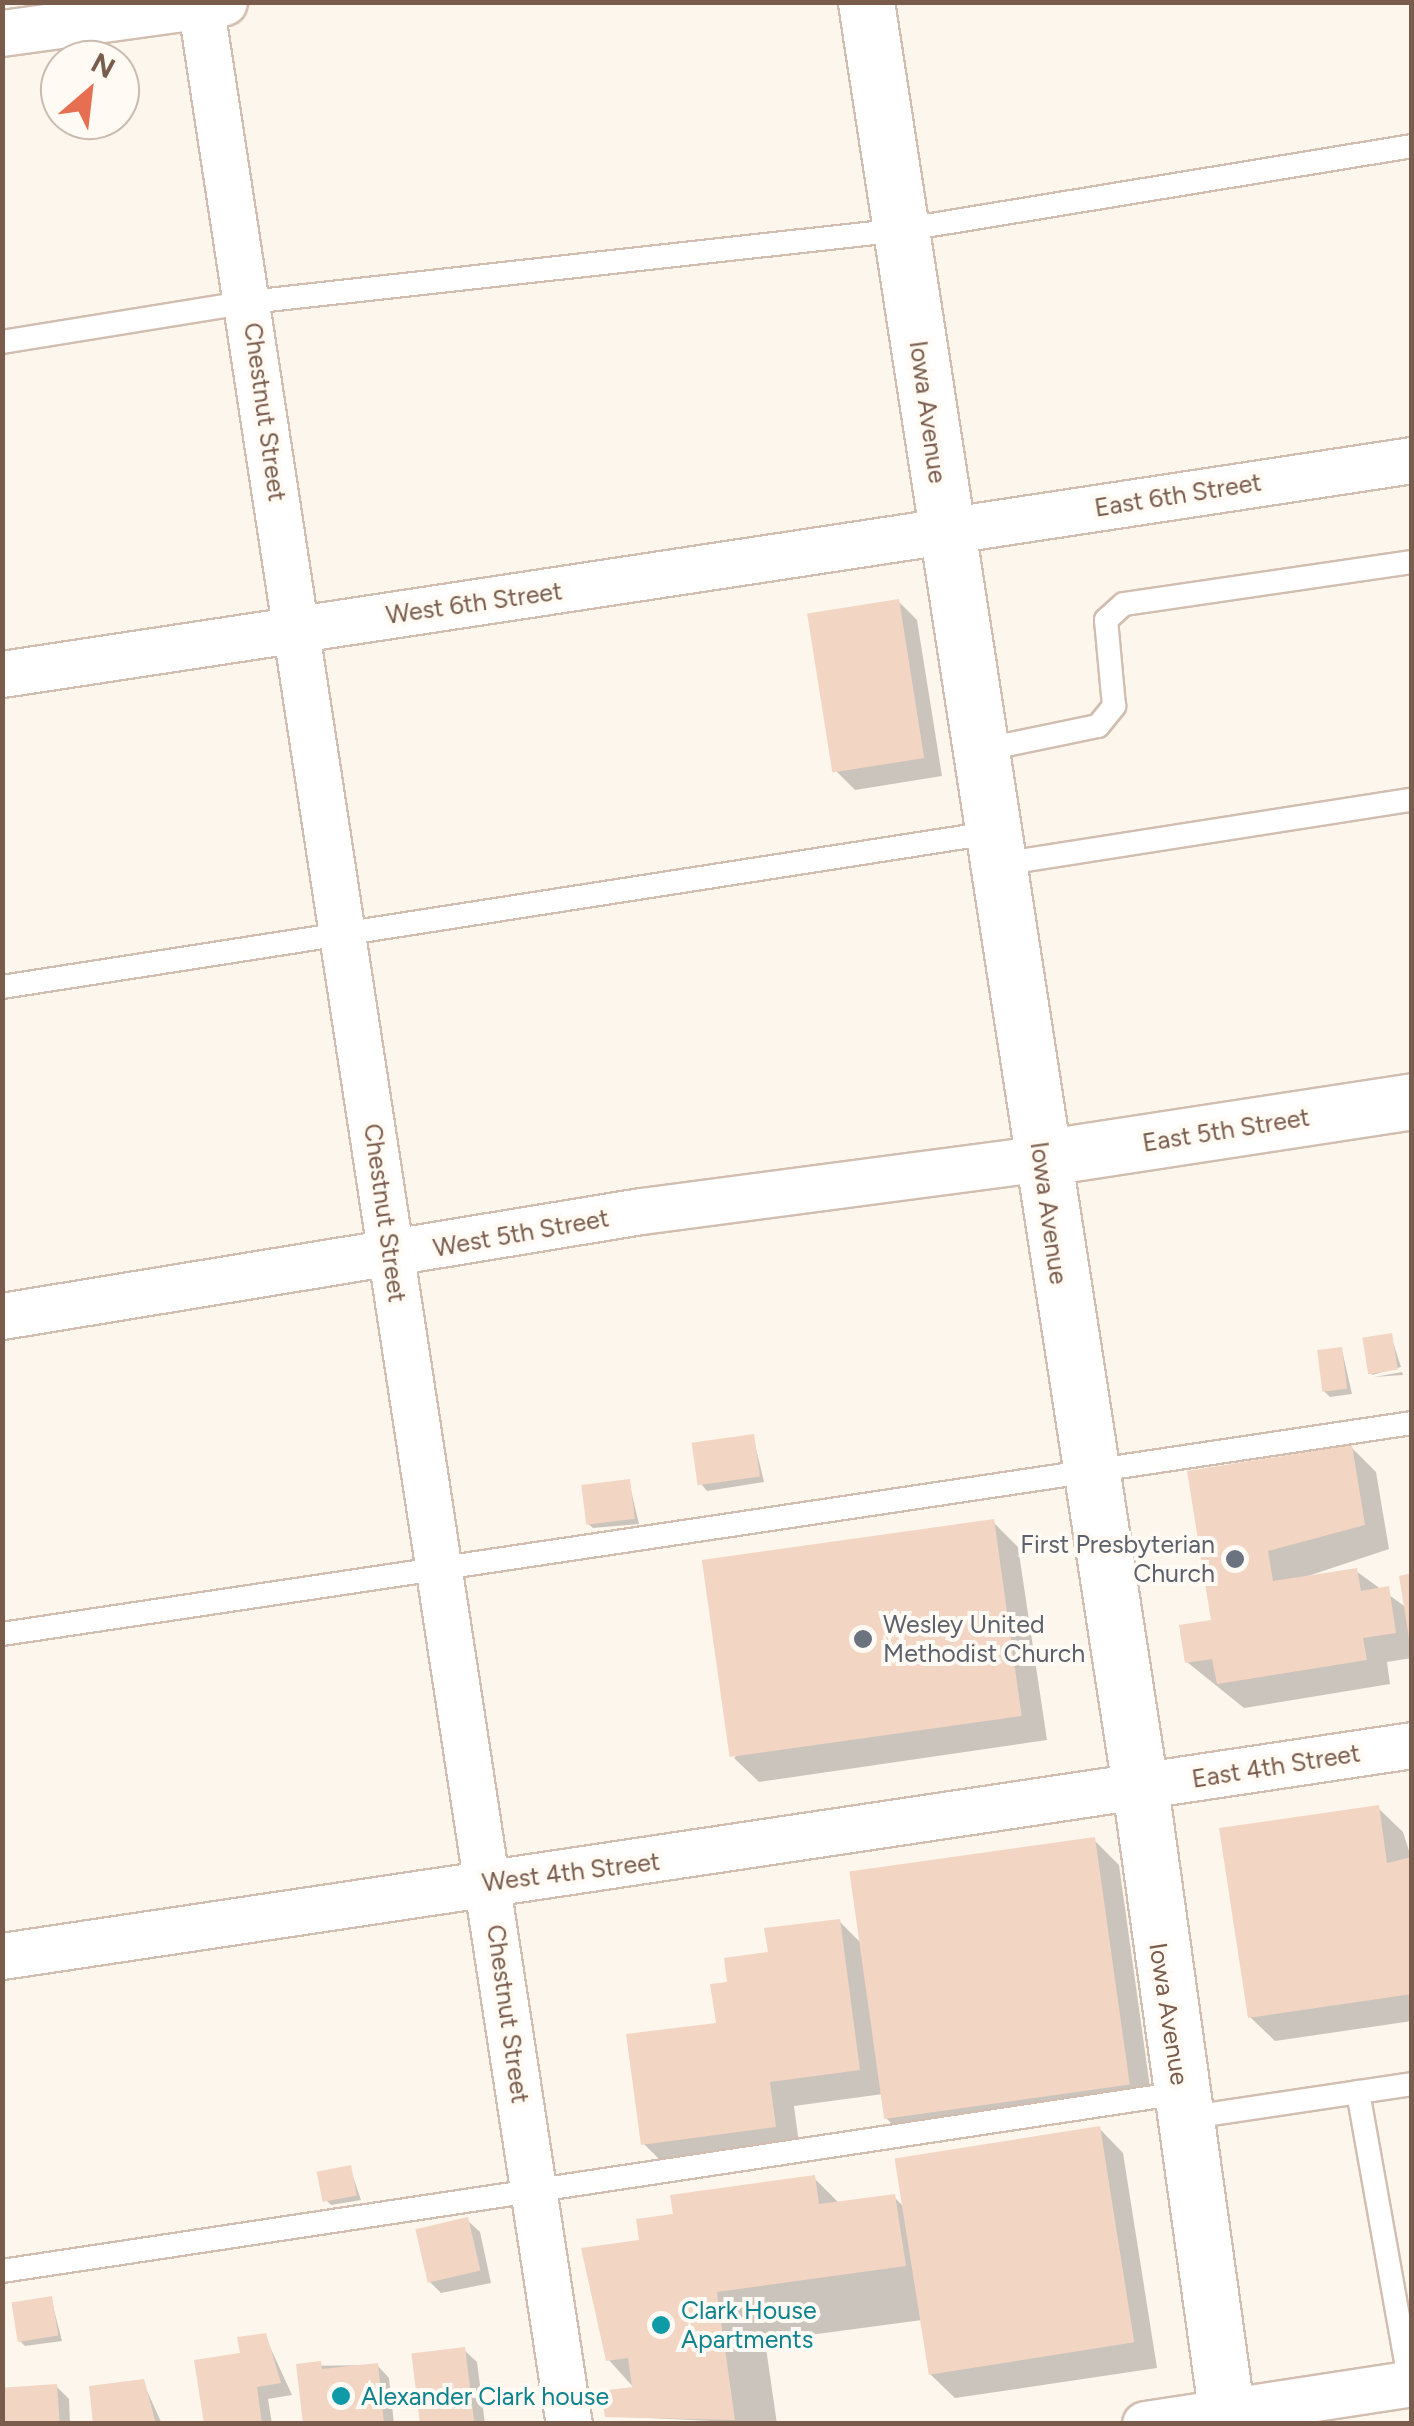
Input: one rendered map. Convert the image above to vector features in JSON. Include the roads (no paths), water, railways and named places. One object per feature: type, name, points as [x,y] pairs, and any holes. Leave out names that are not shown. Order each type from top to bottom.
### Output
[{"type":"street","name":"Iowa Avenue","points":[[866,2],[945,532],[998,848],[1086,1467],[1140,1787],[1227,2417]]},
{"type":"street","points":[[2,33],[208,4]]},
{"type":"street","name":"Chestnut Street","points":[[208,4],[295,628],[570,2424]]},
{"type":"street","name":"East 6th Street","points":[[945,532],[1412,460]]},
{"type":"street","name":"West 6th Street","points":[[2,674],[945,532]]},
{"type":"street","name":"East 5th Street","points":[[1040,1158],[1412,1100]]},
{"type":"street","name":"West 5th Street","points":[[2,1316],[1040,1158]]},
{"type":"street","name":"East 4th Street","points":[[1140,1787],[1412,1745]]},
{"type":"street","name":"West 4th Street","points":[[2,1956],[1140,1787]]},
{"type":"street","points":[[1146,2424],[1227,2417],[1410,2383]]},
{"type":"lane","points":[[2,342],[250,302],[902,230],[1412,146]]},
{"type":"lane","points":[[982,750],[1098,726],[1114,706],[1106,620],[1124,604],[1412,562]]},
{"type":"lane","points":[[2,987],[344,933],[998,848],[1412,800]]},
{"type":"lane","points":[[2,1634],[1086,1467],[1412,1423]]},
{"type":"lane","points":[[2,2272],[1184,2106],[1412,2084]]},
{"type":"lane","points":[[1358,2092],[1410,2383]]},
{"type":"place","name":"First Presbyterian Church","points":[[1235,1559]]},
{"type":"place","name":"Wesley United Methodist Church","points":[[863,1639]]},
{"type":"place","name":"Clark House Apartments","points":[[661,2325]]},
{"type":"place","name":"Alexander Clark house","points":[[341,2396]]}]
